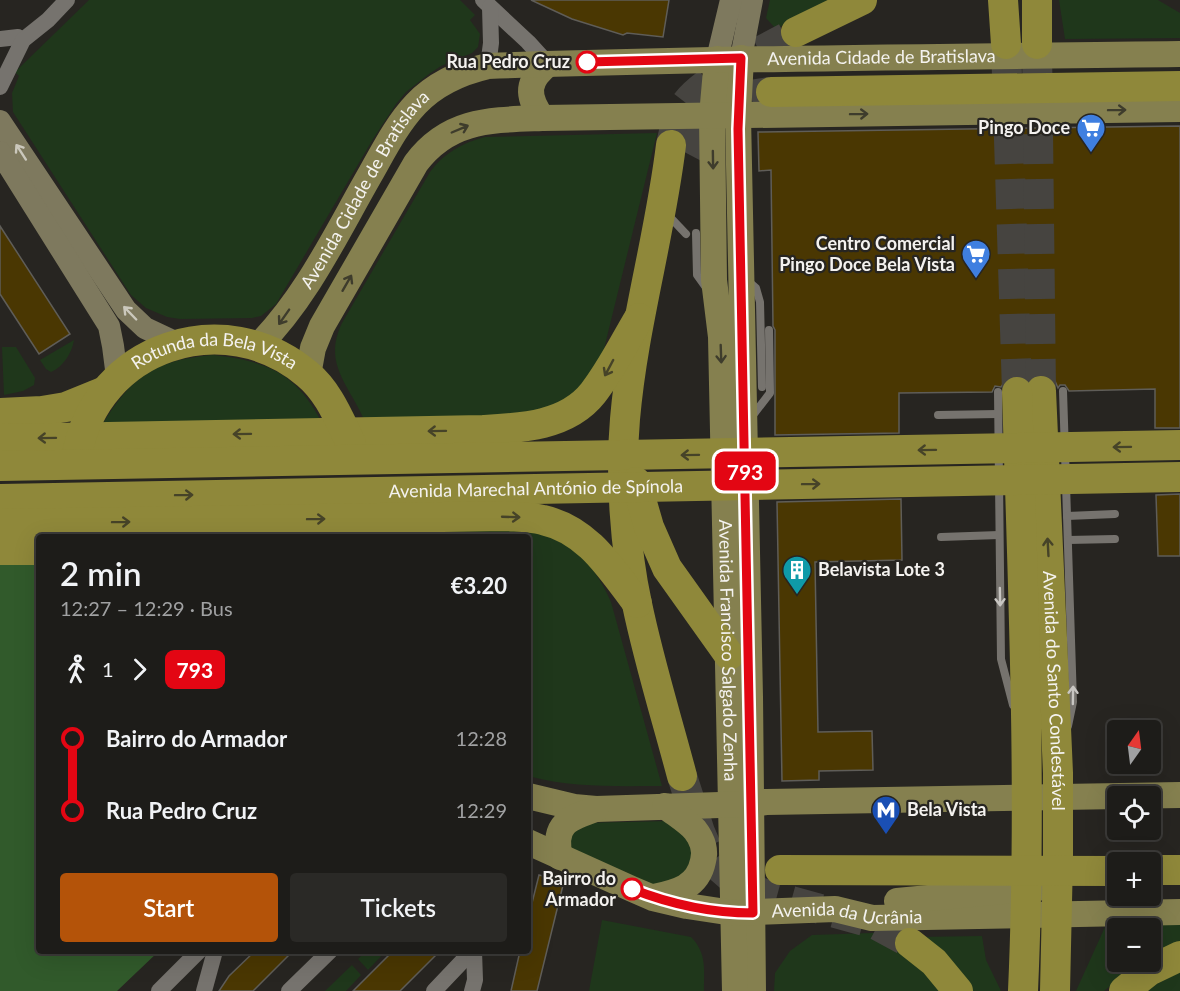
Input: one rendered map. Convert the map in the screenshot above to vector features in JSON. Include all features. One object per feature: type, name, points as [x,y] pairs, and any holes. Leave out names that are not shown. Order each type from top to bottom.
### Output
[{"type":"highway","points":[[796,32],[862,0]]},
{"type":"highway","points":[[1003,0],[1006,44]]},
{"type":"highway","points":[[1037,0],[1037,44]]},
{"type":"highway","points":[[790,100],[891,75],[1180,69]]},
{"type":"highway","points":[[790,100],[1180,86]]},
{"type":"highway","points":[[681,150],[663,199],[639,318],[625,420],[624,503],[636,603],[682,776]]},
{"type":"highway","points":[[0,439],[483,430],[534,426],[575,409],[591,395],[639,318]]},
{"type":"highway","name":"Rotunda da Bela Vista","points":[[87,534],[76,491],[75,464],[85,427],[110,384],[143,358],[179,344],[194,340],[226,339],[258,346],[285,357],[317,384],[351,443],[355,498],[344,534]]},
{"type":"highway","points":[[0,413],[42,411],[66,407],[110,384]]},
{"type":"highway","name":"Avenida do Santo Condestável","points":[[1023,396],[1027,759],[1026,936],[1023,991]]},
{"type":"highway","name":"Avenida do Santo Condestável","points":[[1023,396],[1058,773],[1055,991]]},
{"type":"highway","points":[[625,420],[636,482],[656,546],[678,585],[729,655]]},
{"type":"highway","name":"Avenida Marechal António de Spínola","points":[[0,466],[1180,446]]},
{"type":"highway","name":"Avenida Marechal António de Spínola","points":[[0,499],[1180,477]]},
{"type":"highway","points":[[0,524],[506,516],[542,519],[560,525],[588,543],[600,554],[636,603]]},
{"type":"highway","points":[[0,550],[36,550]]},
{"type":"highway","points":[[780,870],[1107,871]]},
{"type":"highway","points":[[914,920],[934,962],[958,991]]},
{"type":"highway","points":[[1124,991],[1149,971],[1180,956]]},
{"type":"main road","name":"Avenida Cidade de Bratislava","points":[[258,346],[277,326],[307,285],[408,113],[427,94],[473,69],[488,66],[729,59],[1180,54]]},
{"type":"main road","name":"Avenida Francisco Salgado Zenha","points":[[729,59],[738,116],[744,426],[741,805],[743,913],[753,991]]},
{"type":"main road","name":"Avenida Francisco Salgado Zenha","points":[[729,59],[712,116],[714,280],[721,337],[729,655],[741,805]]},
{"type":"main road","points":[[542,118],[532,105],[530,89],[536,74],[548,64]]},
{"type":"main road","name":"Avenida Cidade de Bratislava","points":[[317,384],[313,348],[322,326],[423,154],[441,137],[467,125],[482,121],[542,118],[738,116],[790,100],[1180,109]]},
{"type":"main road","points":[[531,797],[574,807],[596,809],[741,805],[766,802],[1178,795]]},
{"type":"main road","points":[[653,898],[691,885],[700,872],[704,857],[703,843],[696,832],[665,806]]},
{"type":"main road","points":[[560,857],[557,842],[563,824],[575,816],[596,809]]},
{"type":"main road","name":"Avenida da Ucrânia","points":[[531,843],[653,898],[743,913],[835,909],[870,902],[914,920],[1180,912]]},
{"type":"main road","points":[[914,920],[1082,883],[1107,875]]},
{"type":"main road","name":"Avenida Francisco Salgado Zenha","points":[[735,991],[743,913]]},
{"type":"street","points":[[0,87],[23,40],[48,20],[67,0]]},
{"type":"street","points":[[729,59],[731,0]]},
{"type":"street","points":[[729,59],[752,0]]},
{"type":"street","points":[[486,4],[528,42],[548,64]]},
{"type":"street","points":[[486,4],[491,43],[488,66]]},
{"type":"street","points":[[0,39],[18,37],[23,40]]},
{"type":"street","points":[[0,121],[126,310],[145,328],[179,344]]},
{"type":"street","points":[[0,152],[109,326],[114,346],[110,384]]},
{"type":"street","points":[[163,990],[197,954]]},
{"type":"street","points":[[204,991],[214,954]]},
{"type":"street","points":[[289,991],[327,954]]},
{"type":"street","points":[[434,991],[470,954]]},
{"type":"street","points":[[472,991],[475,980],[473,954]]},
{"type":"lane","points":[[663,199],[686,234]]},
{"type":"lane","points":[[696,233],[697,275],[716,295]]},
{"type":"lane","points":[[741,274],[756,288],[760,302],[762,387]]},
{"type":"lane","points":[[744,426],[770,393],[769,330]]},
{"type":"lane","points":[[938,415],[1023,396]]},
{"type":"lane","points":[[1023,396],[1067,516],[1073,702],[1058,773]]},
{"type":"lane","points":[[1023,396],[999,536],[1001,659],[1027,759]]},
{"type":"lane","points":[[1067,516],[1115,514]]},
{"type":"lane","points":[[941,537],[999,536]]},
{"type":"lane","points":[[1068,540],[1114,539]]},
{"type":"green space","points":[[89,0],[460,0],[475,15],[470,20],[480,34],[478,47],[472,53],[441,66],[429,74],[406,92],[396,104],[276,304],[261,316],[252,318],[180,319],[167,317],[146,308],[131,295],[13,112],[12,93],[19,76],[15,72]]},
{"type":"green space","points":[[770,0],[829,0],[776,29],[766,18]]},
{"type":"green space","points":[[1059,0],[1158,0],[1180,13],[1180,38],[1065,39]]},
{"type":"green space","points":[[657,133],[603,353],[589,378],[568,399],[536,414],[365,422],[340,374],[335,351],[337,338],[342,323],[430,172],[441,159],[469,142],[485,137]]},
{"type":"green space","points":[[74,340],[69,355],[63,363],[51,372],[46,369],[40,360]]},
{"type":"green space","points":[[2,347],[16,347],[35,378],[34,385],[23,391],[4,395]]},
{"type":"green space","points":[[213,355],[249,361],[277,372],[301,391],[321,421],[102,425],[124,394],[147,373],[176,361]]},
{"type":"green space","points":[[498,529],[545,535],[567,544],[577,552],[593,570],[611,602],[662,786],[561,783],[531,777],[531,534],[365,534],[366,531]]},
{"type":"green space","points":[[0,564],[36,564],[36,954],[156,954],[117,991],[0,991]]},
{"type":"green space","points":[[670,821],[693,835],[693,871],[659,888],[569,848],[567,830],[580,823]]},
{"type":"green space","points":[[602,920],[691,937],[702,956],[704,991],[589,991]]},
{"type":"green space","points":[[1180,924],[1180,943],[1161,952],[1161,925]]},
{"type":"green space","points":[[1107,927],[1107,972],[1127,972],[1104,991],[1076,991]]},
{"type":"green space","points":[[902,932],[945,991],[774,991],[775,973],[790,951],[812,935]]},
{"type":"green space","points":[[982,936],[986,960],[1001,991],[972,991],[917,937]]},
{"type":"green space","points":[[363,954],[383,954],[368,970],[358,959]]},
{"type":"green space","points":[[352,965],[361,975],[346,991],[325,991]]},
{"type":"green space","points":[[1180,972],[1180,991],[1145,991],[1158,981]]},
{"type":"building","points":[[531,0],[669,0],[663,37],[627,33],[623,35],[572,19]]},
{"type":"building","name":"Centro Comercial Pingo Doce Bela Vista","points":[[1180,126],[1180,428],[1155,428],[1155,389],[1069,391],[1065,385],[1060,385],[1058,388],[1049,376],[1041,374],[1032,376],[1029,380],[1017,375],[1008,377],[1001,387],[995,386],[992,392],[899,393],[899,433],[775,435],[771,170],[759,171],[758,132]]},
{"type":"building","points":[[0,226],[70,334],[39,354],[0,294]]},
{"type":"building","points":[[1180,494],[1180,556],[1158,556],[1156,495]]},
{"type":"building","points":[[901,499],[902,560],[815,562],[818,732],[872,731],[873,770],[819,771],[819,780],[782,781],[777,502]]},
{"type":"building","points":[[539,875],[564,881],[537,991],[511,991],[519,954],[531,954],[531,907]]},
{"type":"building","points":[[252,954],[290,954],[253,991],[219,991],[229,976]]},
{"type":"building","points":[[390,954],[437,954],[400,991],[353,991]]},
{"type":"tunnel","points":[[671,145],[679,115],[693,95],[736,65],[796,32]]},
{"type":"tunnel","points":[[1006,44],[1017,392]]},
{"type":"tunnel","points":[[1037,44],[1041,391]]},
{"type":"tunnel","points":[[690,155],[712,116],[720,108],[739,98],[771,92]]},
{"type":"tunnel","points":[[682,776],[709,853],[721,869],[736,882],[762,893],[875,924],[910,943]]},
{"type":"bus line","name":"793","points":[[587,62],[741,58],[738,129],[753,913],[733,913],[687,906],[653,898],[632,889]]},
{"type":"place","name":"Rua Pedro Cruz","points":[[587,62]]},
{"type":"place","name":"Pingo Doce","points":[[1091,154]]},
{"type":"place","name":"Centro Comercial Pingo Doce Bela Vista","points":[[976,280]]},
{"type":"place","name":"Belavista Lote 3","points":[[797,596]]},
{"type":"place","name":"Bela Vista","points":[[886,836]]},
{"type":"place","name":"Bairro do Armador","points":[[632,889]]}]
